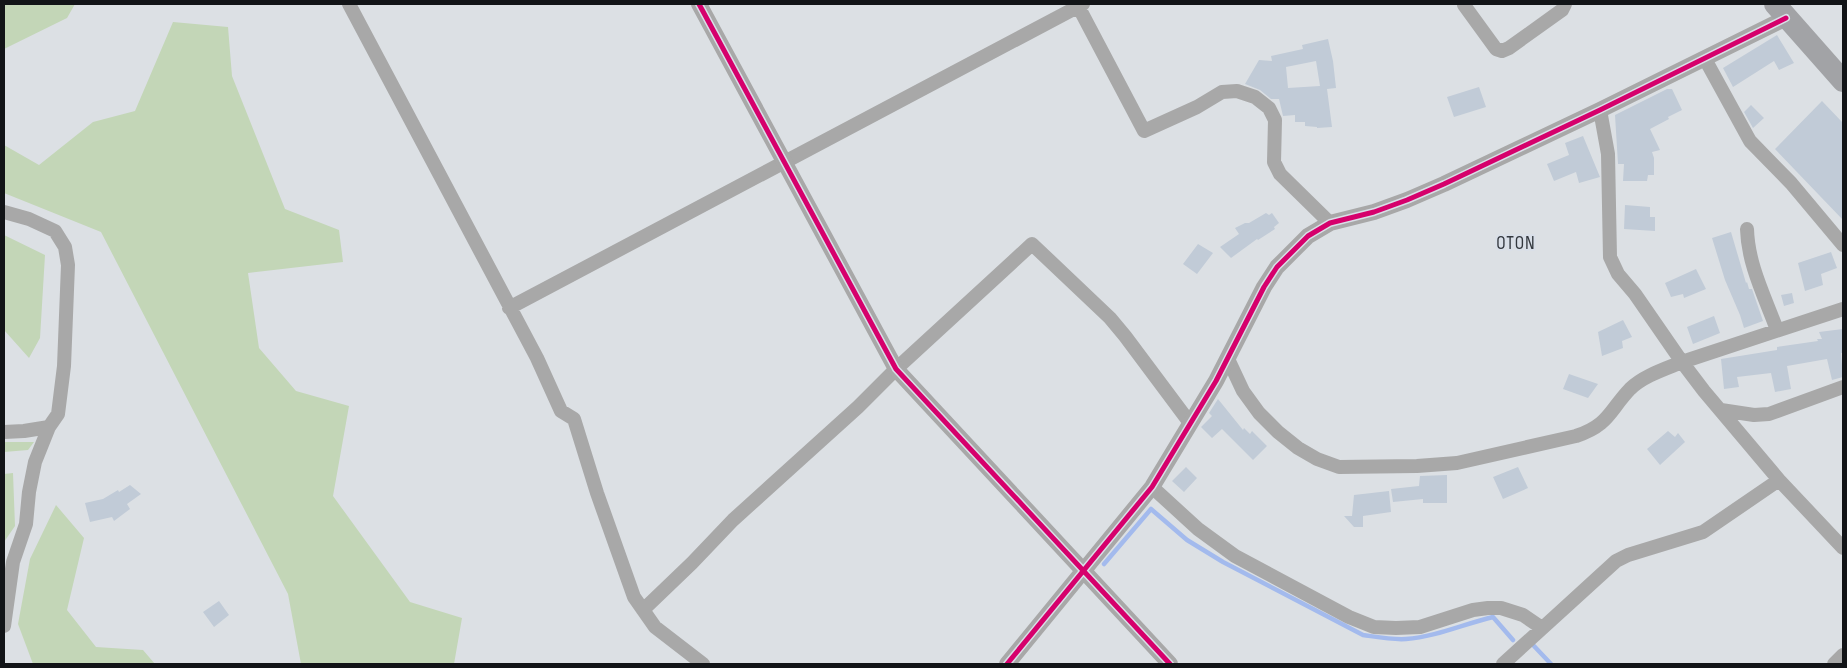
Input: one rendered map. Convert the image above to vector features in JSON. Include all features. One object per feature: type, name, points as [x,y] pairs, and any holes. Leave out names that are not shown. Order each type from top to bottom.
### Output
[{"type":"highway","points":[[1781,11],[1843,81]]},
{"type":"street","points":[[349,4],[537,358],[561,410],[574,419],[597,493],[634,597],[655,627],[703,664]]},
{"type":"street","points":[[699,4],[896,369],[1170,664]]},
{"type":"street","points":[[1464,5],[1496,49],[1502,51],[1562,10],[1565,4]]},
{"type":"street","points":[[509,308],[1079,5],[1144,131],[1197,107],[1222,92],[1238,91],[1254,97],[1269,108],[1275,120],[1274,162],[1280,174],[1330,223]]},
{"type":"street","points":[[1007,664],[1152,487],[1228,359],[1252,310],[1277,267],[1308,236],[1330,223],[1374,212],[1407,200],[1600,110],[1705,59],[1781,11]]},
{"type":"street","points":[[1705,59],[1750,141],[1791,183],[1843,245]]},
{"type":"street","points":[[1600,110],[1608,154],[1610,257],[1618,274],[1635,294],[1704,391],[1779,480],[1843,548]]},
{"type":"street","points":[[4,212],[29,219],[55,231],[65,246],[68,265],[64,366],[58,414],[49,427],[35,462],[28,492],[26,524],[13,562],[4,626]]},
{"type":"street","points":[[1747,230],[1748,248],[1752,263],[1777,330]]},
{"type":"street","points":[[643,610],[692,563],[732,520],[858,407],[896,369],[1032,244],[1110,318],[1190,423]]},
{"type":"street","points":[[1228,359],[1243,391],[1259,413],[1284,438],[1317,460],[1339,467],[1367,468],[1457,463],[1576,436],[1599,426],[1631,388],[1656,374],[1682,362],[1843,309]]},
{"type":"street","points":[[1721,410],[1754,415],[1769,414],[1843,387]]},
{"type":"street","points":[[4,432],[49,427]]},
{"type":"street","points":[[1503,664],[1616,561],[1628,555],[1703,532],[1779,480]]},
{"type":"street","points":[[1152,487],[1198,529],[1235,556],[1349,617],[1374,627],[1420,627],[1474,610],[1501,608],[1523,615],[1542,628]]},
{"type":"street","points":[[1834,664],[1843,655]]},
{"type":"green space","points":[[4,4],[75,4],[67,18],[4,49]]},
{"type":"green space","points":[[173,22],[228,27],[232,76],[285,209],[339,230],[343,262],[248,273],[259,348],[296,391],[349,406],[333,496],[410,602],[462,618],[454,664],[301,664],[288,594],[101,232],[4,193],[4,145],[39,165],[93,122],[135,111]]},
{"type":"green space","points":[[4,235],[45,255],[40,338],[29,358],[4,330]]},
{"type":"green space","points":[[4,442],[34,442],[28,450],[4,452]]},
{"type":"green space","points":[[13,473],[15,526],[4,542],[4,474]]},
{"type":"green space","points":[[56,505],[84,538],[67,610],[96,647],[143,650],[155,664],[33,664],[18,624],[30,559]]},
{"type":"building","points":[[1777,35],[1794,63],[1779,70],[1774,61],[1733,87],[1723,68]]},
{"type":"building","points":[[1328,39],[1336,88],[1327,89],[1332,127],[1317,128],[1305,126],[1305,122],[1295,122],[1295,115],[1283,116],[1279,99],[1271,99],[1260,90],[1245,84],[1259,60],[1272,61],[1271,56],[1303,49],[1302,45]],"holes":[[[1316,61],[1320,86],[1288,88],[1286,67]]]},
{"type":"building","points":[[1479,87],[1486,107],[1454,117],[1447,97]]},
{"type":"building","points":[[1667,89],[1672,89],[1682,110],[1650,129],[1660,150],[1652,152],[1654,175],[1648,175],[1647,181],[1623,181],[1624,164],[1618,164],[1615,115]]},
{"type":"building","points":[[1822,101],[1843,123],[1843,220],[1775,149]]},
{"type":"building","points":[[1751,105],[1764,118],[1753,128],[1744,112]]},
{"type":"building","points":[[1583,136],[1600,177],[1579,183],[1576,172],[1554,181],[1547,164],[1569,155],[1565,143]]},
{"type":"building","points":[[1625,205],[1650,207],[1650,217],[1655,217],[1655,231],[1624,229]]},
{"type":"building","points":[[1266,213],[1269,215],[1272,213],[1279,223],[1274,227],[1275,229],[1257,239],[1231,258],[1220,247],[1239,234],[1235,228],[1249,223]]},
{"type":"building","points":[[1731,232],[1746,283],[1749,289],[1752,289],[1763,321],[1744,328],[1725,280],[1712,238]]},
{"type":"building","points":[[1198,244],[1213,253],[1197,274],[1183,264]]},
{"type":"building","points":[[1831,252],[1837,268],[1821,274],[1823,285],[1805,291],[1798,263]]},
{"type":"building","points":[[1696,269],[1706,289],[1684,298],[1683,294],[1671,297],[1665,283]]},
{"type":"building","points":[[1792,293],[1794,303],[1784,306],[1781,295]]},
{"type":"building","points":[[1714,316],[1720,333],[1693,344],[1687,327]]},
{"type":"building","points":[[1623,320],[1632,337],[1622,341],[1623,348],[1602,356],[1598,332]]},
{"type":"building","points":[[1843,329],[1843,353],[1841,353],[1843,377],[1832,380],[1827,359],[1787,366],[1791,389],[1775,392],[1771,373],[1737,377],[1739,387],[1724,389],[1721,359],[1777,350],[1777,347],[1818,341],[1817,339],[1822,339],[1819,332]]},
{"type":"building","points":[[1569,374],[1598,384],[1588,398],[1563,389]]},
{"type":"building","points":[[1218,399],[1243,430],[1244,428],[1250,434],[1252,431],[1267,446],[1253,460],[1222,429],[1212,438],[1201,427],[1212,416],[1209,413]]},
{"type":"building","points":[[1668,431],[1675,437],[1678,433],[1685,442],[1660,465],[1647,449]]},
{"type":"building","points":[[1186,467],[1197,478],[1184,492],[1172,481]]},
{"type":"building","points":[[1518,467],[1528,488],[1503,499],[1493,477]]},
{"type":"building","points":[[1447,475],[1447,503],[1423,503],[1423,499],[1393,502],[1391,489],[1419,486],[1420,476]]},
{"type":"building","points":[[130,485],[141,494],[127,504],[130,509],[114,521],[112,517],[90,522],[85,503],[103,499]]},
{"type":"building","points":[[1389,491],[1391,512],[1363,516],[1363,527],[1354,527],[1344,516],[1352,516],[1354,495]]},
{"type":"building","points":[[219,601],[229,615],[214,627],[203,612]]},
{"type":"waterway","points":[[1104,564],[1151,509],[1187,540],[1223,562],[1363,635],[1395,639],[1417,638],[1493,617],[1513,640]]},
{"type":"waterway","points":[[1534,646],[1551,664]]},
{"type":"cycle path","points":[[699,4],[896,369],[1170,664]]},
{"type":"cycle path","points":[[1007,664],[1152,487],[1216,381],[1264,287],[1277,267],[1308,236],[1330,223],[1374,212],[1444,184],[1600,110],[1786,18]]},
{"type":"district","name":"OTON","points":[[1516,243]]}]
